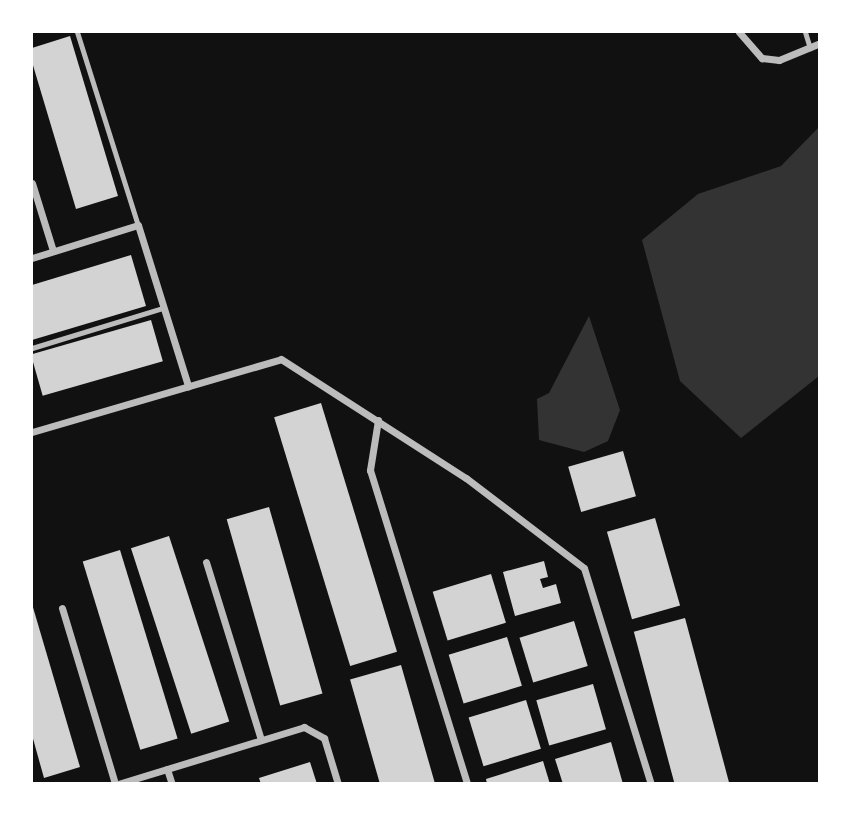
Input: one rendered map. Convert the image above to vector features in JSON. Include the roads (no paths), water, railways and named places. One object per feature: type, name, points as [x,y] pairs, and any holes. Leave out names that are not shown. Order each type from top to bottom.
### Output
[{"type":"street","points":[[739,32],[762,58],[779,60],[820,43]]},
{"type":"street","points":[[32,183],[53,251]]},
{"type":"street","points":[[32,258],[138,225],[188,386]]},
{"type":"street","points":[[32,432],[281,359],[378,420],[584,568],[651,783]]},
{"type":"street","points":[[378,420],[370,470],[467,783]]},
{"type":"street","points":[[206,562],[261,740]]},
{"type":"street","points":[[62,608],[117,783],[304,727],[324,738],[338,783]]},
{"type":"street","points":[[167,769],[172,783]]},
{"type":"lane","points":[[77,32],[138,225]]},
{"type":"lane","points":[[805,32],[810,48]]},
{"type":"lane","points":[[32,348],[163,308]]}]
